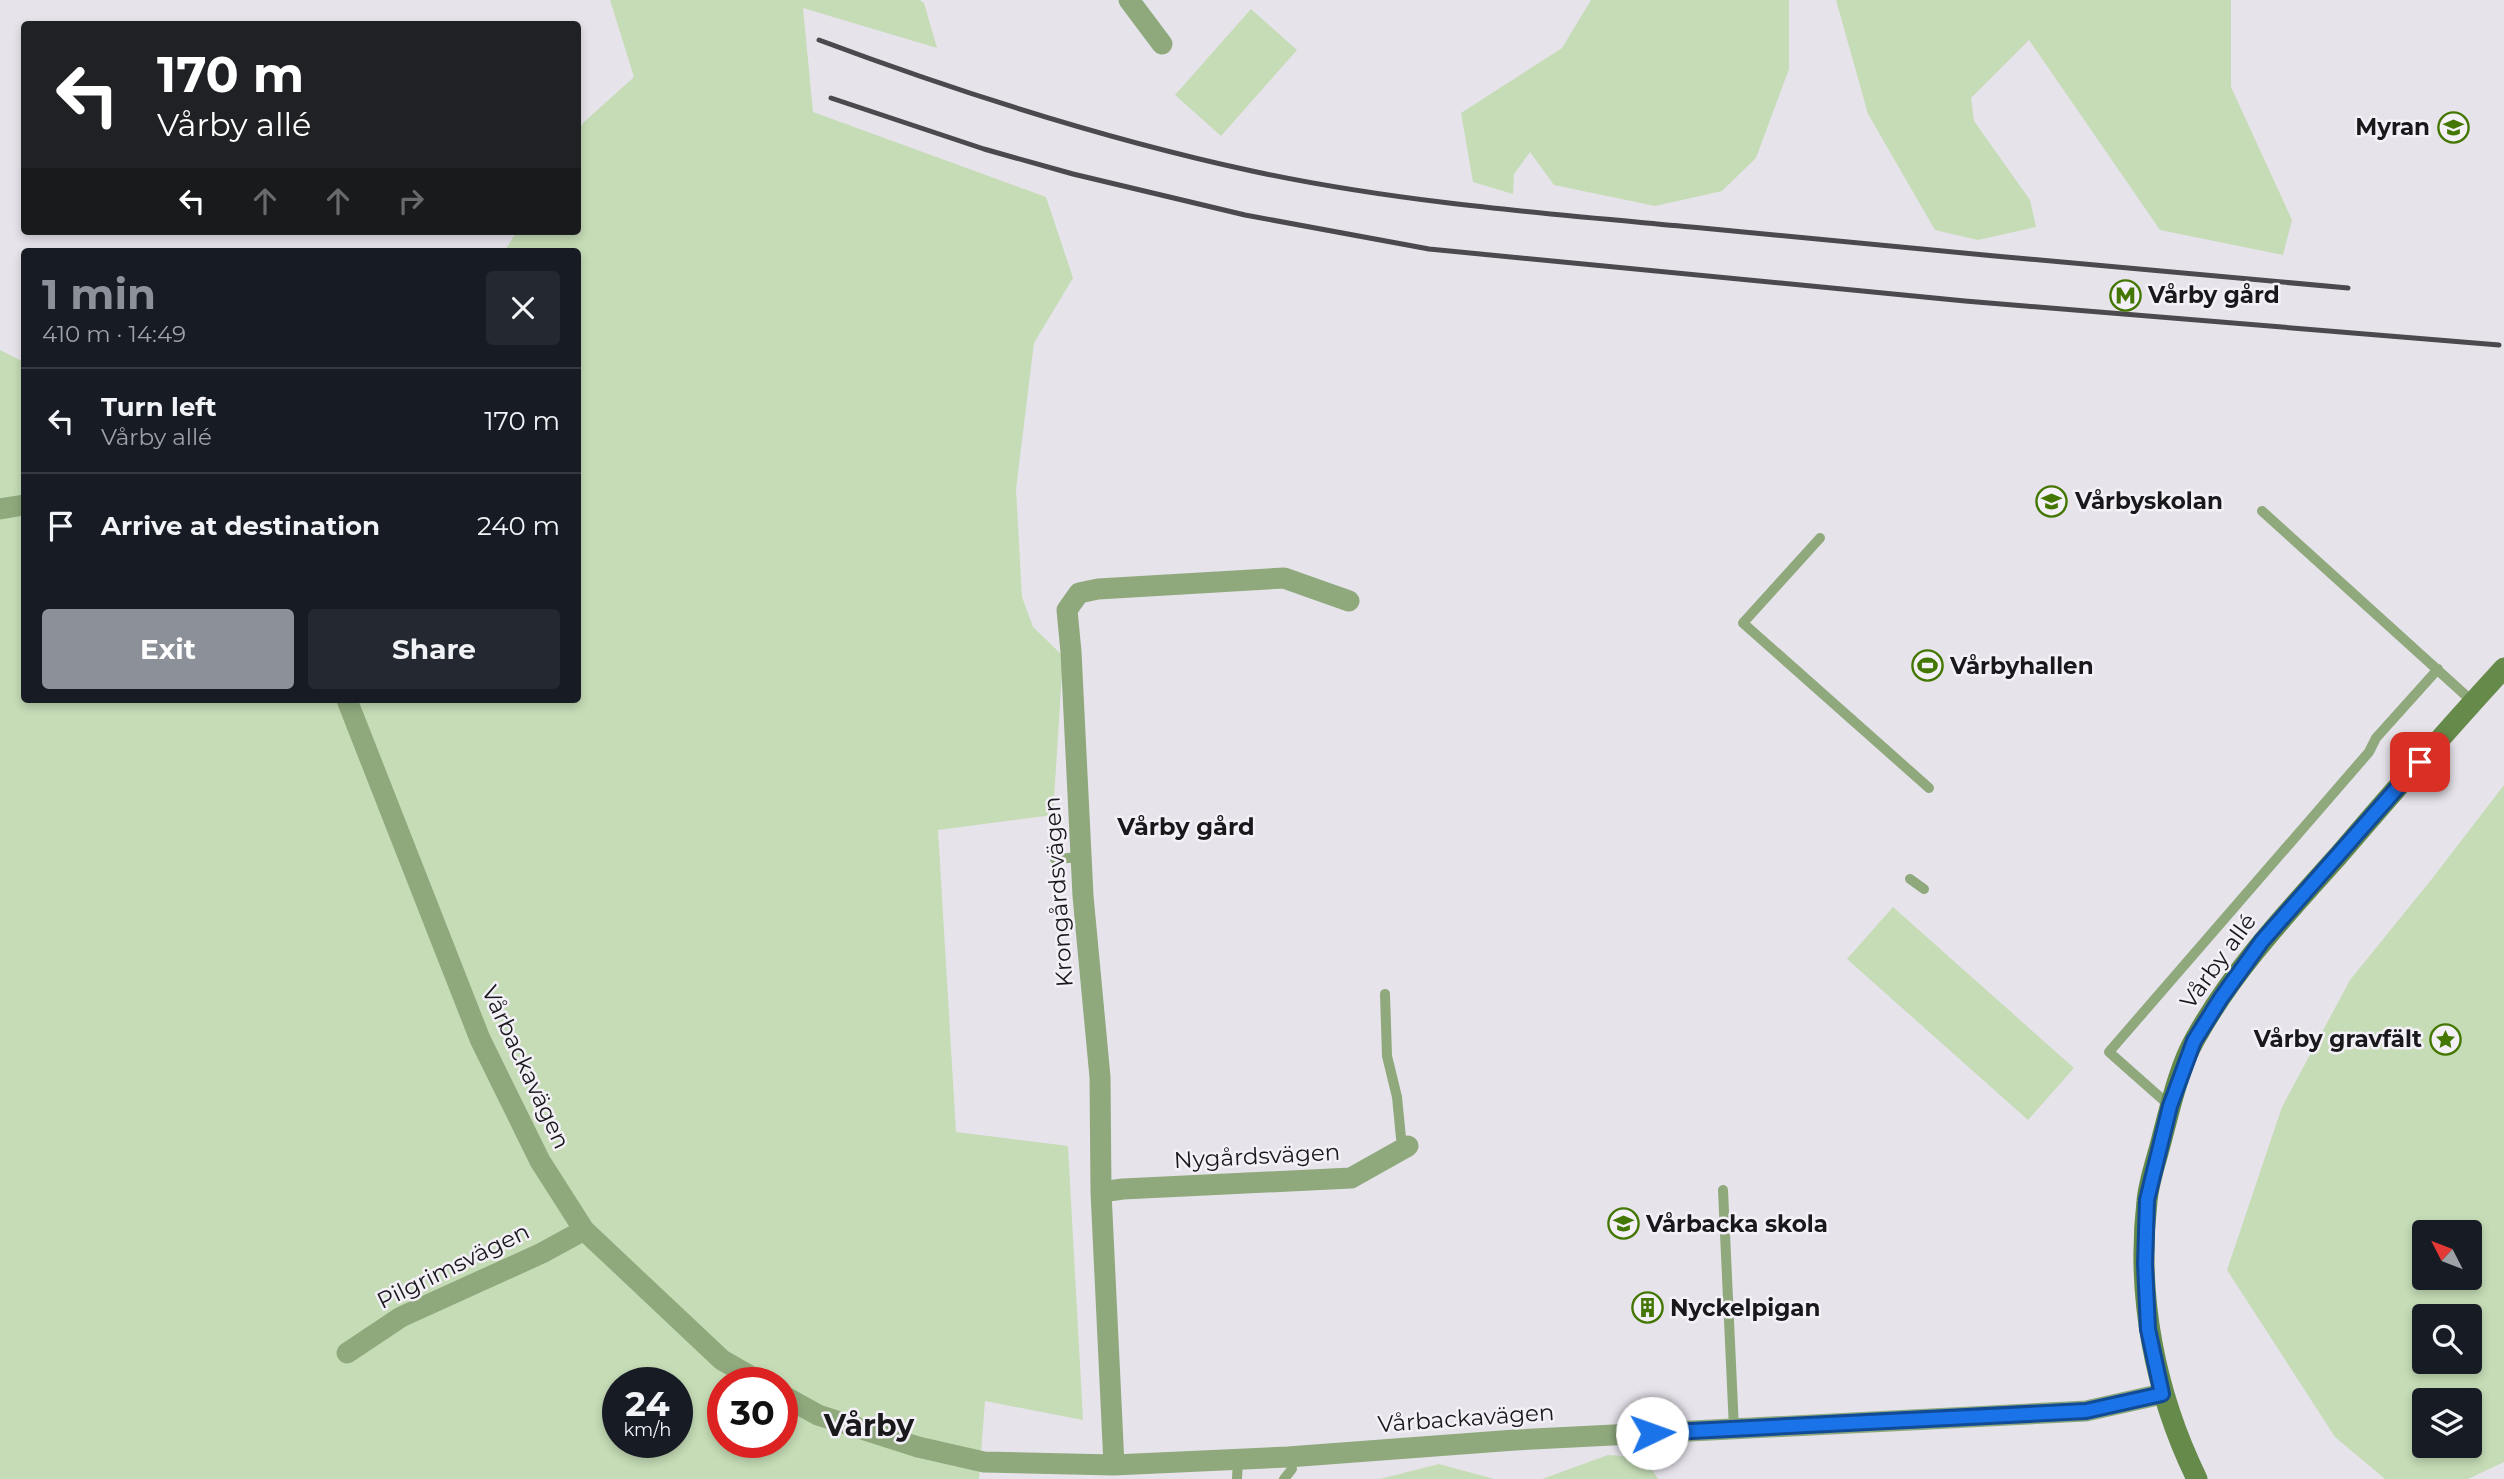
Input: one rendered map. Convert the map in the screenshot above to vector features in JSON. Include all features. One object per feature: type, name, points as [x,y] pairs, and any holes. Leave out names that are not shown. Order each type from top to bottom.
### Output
[{"type":"street","points":[[1129,0],[1162,44]]},
{"type":"street","points":[[0,509],[21,506]]},
{"type":"street","name":"Krongårdsvägen","points":[[1114,1465],[1101,1192],[1100,1077],[1081,857],[1067,610],[1079,593],[1098,589],[1284,578],[1349,601]]},
{"type":"street","name":"Vårby allé","points":[[2197,1479],[2162,1394],[2148,1329],[2145,1264],[2147,1200],[2170,1106],[2194,1041],[2262,941],[2504,668]]},
{"type":"street","name":"Vårbackavägen","points":[[348,703],[480,1038],[540,1161],[584,1230],[722,1360],[734,1367]]},
{"type":"street","name":"Nygårdsvägen","points":[[1101,1192],[1351,1178],[1408,1146]]},
{"type":"street","name":"Pilgrimsvägen","points":[[347,1353],[401,1317],[542,1253],[584,1230]]},
{"type":"street","name":"Vårbackavägen","points":[[798,1404],[818,1415],[918,1447],[984,1462],[1054,1471],[1114,1465],[1237,1469],[1288,1457],[1515,1440],[2086,1411],[2162,1394]]},
{"type":"lane","points":[[2262,511],[2473,702]]},
{"type":"lane","points":[[1820,537],[1743,622],[1929,788]]},
{"type":"lane","points":[[2170,1106],[2109,1052],[2438,669]]},
{"type":"lane","points":[[1055,859],[1081,857]]},
{"type":"lane","points":[[1910,879],[1924,889]]},
{"type":"lane","points":[[1385,994],[1387,1056],[1397,1097],[1401,1138],[1408,1146]]},
{"type":"lane","points":[[1723,1190],[1734,1429]]},
{"type":"lane","points":[[1284,1479],[1292,1469],[1288,1457]]},
{"type":"green space","points":[[610,0],[920,0],[924,3],[937,48],[803,8],[813,112],[1046,197],[1073,278],[1034,343],[1016,489],[1022,597],[1033,627],[1063,656],[1053,815],[938,830],[956,1132],[1068,1146],[1083,1420],[985,1401],[979,1479],[0,1479],[0,350],[21,360],[21,703],[581,703],[581,248],[506,248],[515,235],[581,235],[581,126],[634,77]]},
{"type":"green space","points":[[1591,0],[1789,0],[1789,69],[1756,158],[1722,191],[1655,206],[1554,185],[1530,152],[1514,174],[1513,194],[1473,182],[1461,113],[1562,48]]},
{"type":"green space","points":[[1836,0],[2231,0],[2231,87],[2292,220],[2283,255],[2160,230],[2029,40],[1971,98],[1974,121],[2030,200],[2036,227],[1978,240],[1935,230],[1868,114]]},
{"type":"green space","points":[[1251,9],[1297,50],[1221,136],[1175,95]]},
{"type":"green space","points":[[2504,785],[2504,1462],[2468,1479],[2385,1479],[2335,1437],[2227,1270],[2282,1107],[2350,980]]},
{"type":"green space","points":[[1893,907],[2074,1068],[2028,1120],[1847,959]]},
{"type":"green space","points":[[1608,1455],[1637,1460],[1649,1467],[1658,1479],[1542,1479]]},
{"type":"green space","points":[[1439,1464],[1494,1479],[1380,1479]]},
{"type":"railway","points":[[819,40],[979,96],[1087,129],[1197,158],[1308,182],[1533,212],[2348,288]]},
{"type":"railway","points":[[831,98],[984,149],[1073,174],[1245,215],[1429,249],[1965,301],[2499,345]]},
{"type":"place","name":"Myran","points":[[2453,127]]},
{"type":"place","name":"Vårby gård","points":[[2125,295]]},
{"type":"place","name":"Vårbyskolan","points":[[2052,501]]},
{"type":"place","name":"Vårbyhallen","points":[[1927,666]]},
{"type":"place","name":"Vårby gravfält","points":[[2445,1039]]},
{"type":"place","name":"Vårbacka skola","points":[[1623,1224]]},
{"type":"place","name":"Nyckelpigan","points":[[1647,1308]]},
{"type":"district","name":"Vårby gård","points":[[1186,826]]},
{"type":"district","name":"Vårby","points":[[869,1425]]},
{"type":"route","points":[[1652,1433],[2086,1411],[2162,1394],[2148,1329],[2145,1264],[2147,1200],[2170,1106],[2194,1041],[2262,941],[2420,762]]}]
